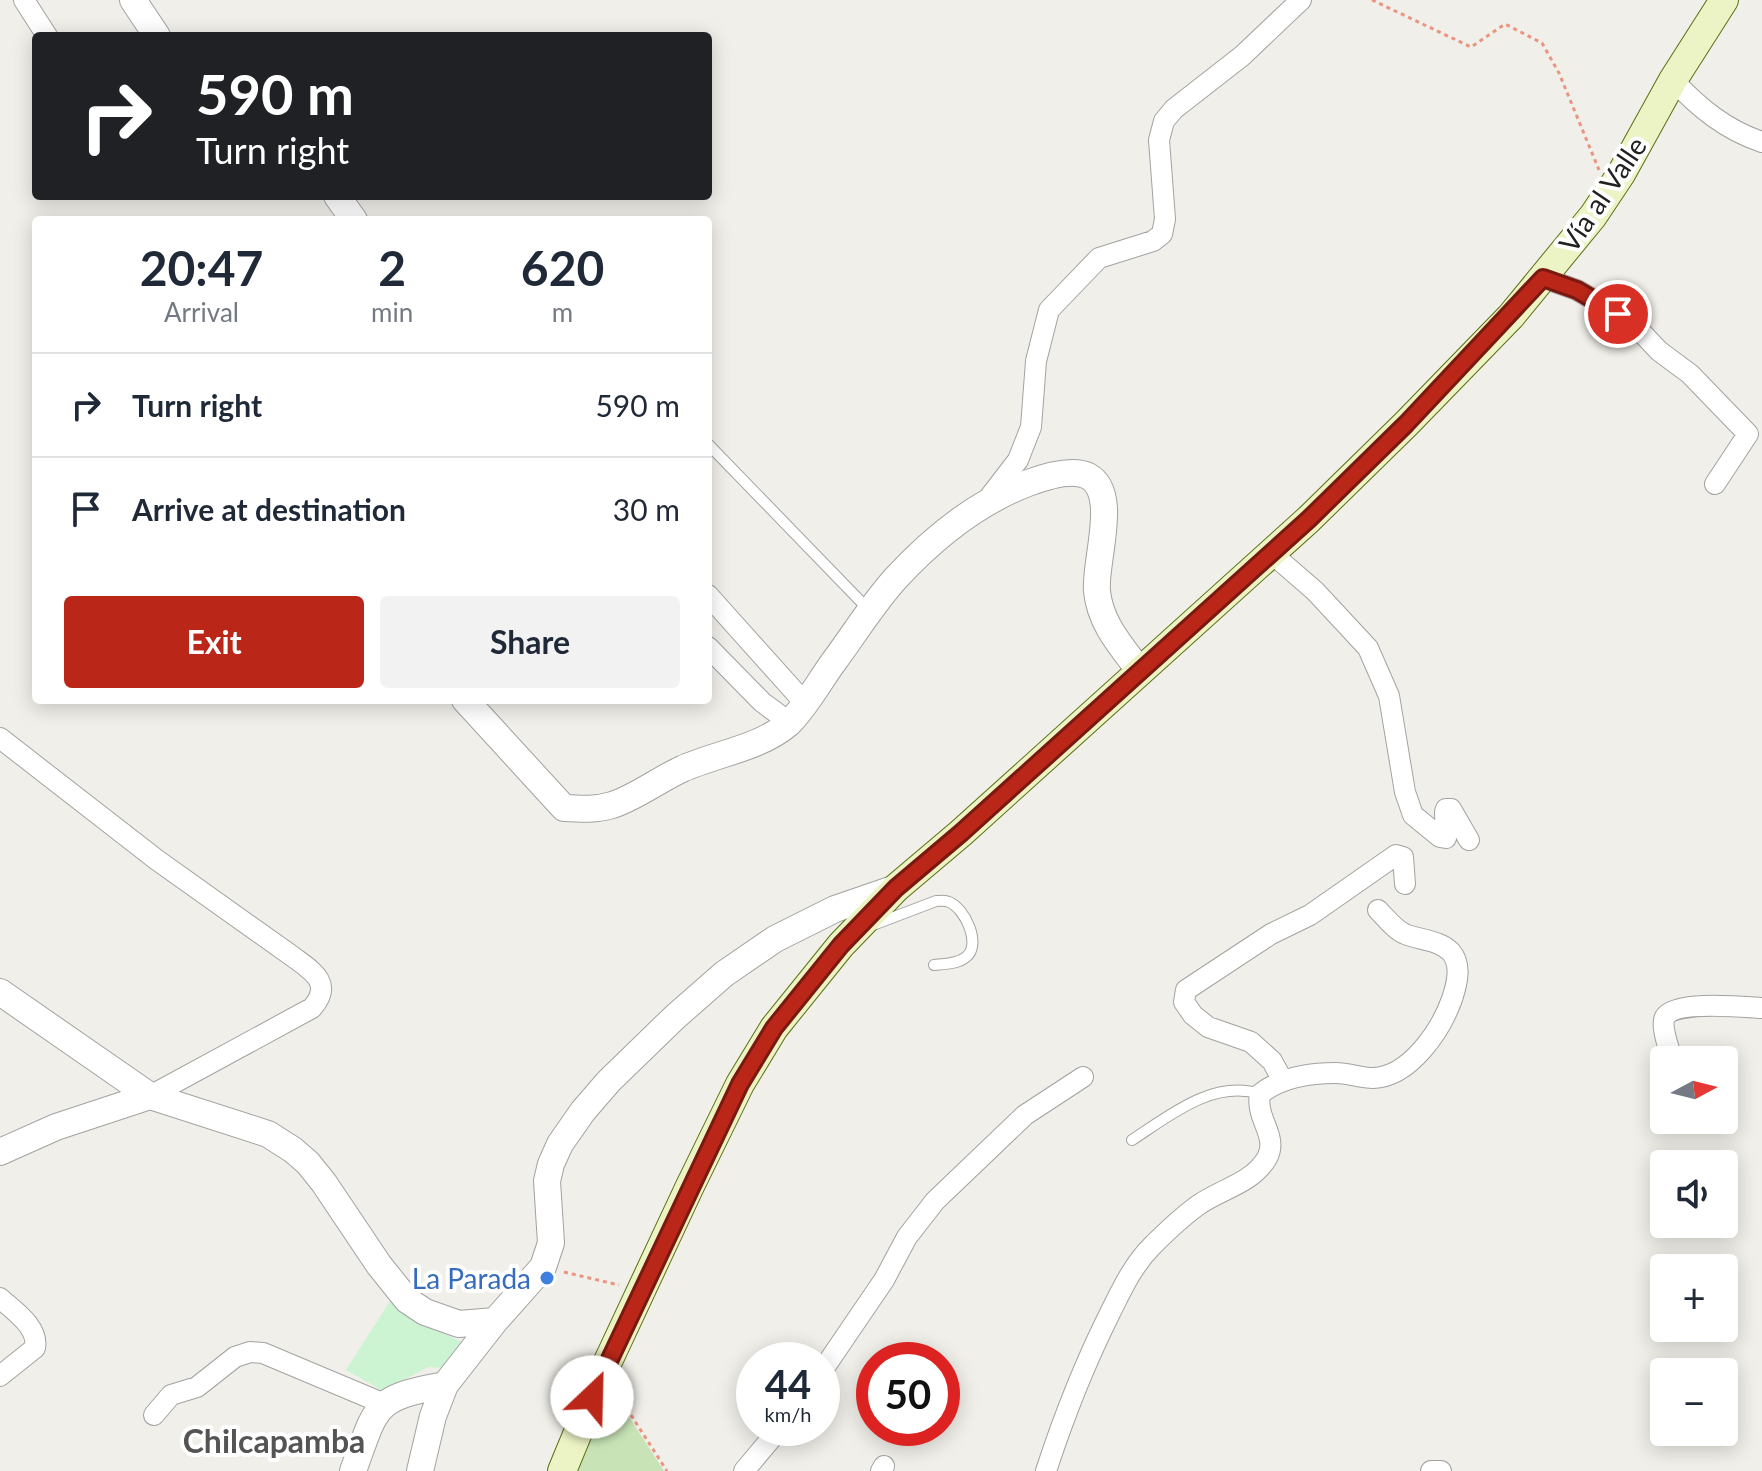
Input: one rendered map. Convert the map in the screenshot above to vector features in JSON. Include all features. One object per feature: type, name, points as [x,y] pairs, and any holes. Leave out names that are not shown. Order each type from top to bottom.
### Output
[{"type":"main road","name":"Vía al Valle","points":[[562,1471],[603,1372],[690,1186],[747,1073],[774,1028],[856,930],[896,888],[1309,519],[1406,424],[1543,278],[1593,216],[1724,0]]},
{"type":"street","points":[[24,0],[44,32]]},
{"type":"street","points":[[133,0],[154,32]]},
{"type":"street","points":[[985,503],[1018,460],[1031,427],[1036,361],[1049,310],[1099,258],[1153,241],[1162,234],[1165,219],[1159,140],[1164,121],[1174,109],[1242,56],[1301,0]]},
{"type":"street","points":[[1673,80],[1693,101],[1736,133],[1762,142]]},
{"type":"street","points":[[1543,278],[1577,290],[1618,314],[1690,374],[1748,434],[1715,484]]},
{"type":"street","points":[[469,704],[564,808],[589,810],[615,805],[683,768],[758,740],[797,712],[895,579],[940,536],[985,503],[1038,479],[1071,473],[1089,476],[1102,491],[1105,519],[1098,558],[1097,592],[1108,628],[1139,670]]},
{"type":"street","points":[[1270,552],[1315,591],[1368,648],[1389,696],[1405,792],[1413,815],[1440,837],[1446,838],[1445,812],[1451,809],[1469,840]]},
{"type":"street","points":[[712,600],[797,712]]},
{"type":"street","points":[[712,651],[762,702],[797,712]]},
{"type":"street","points":[[0,738],[157,860],[292,956],[314,973],[320,982],[319,1000],[312,1008],[150,1096],[56,1127],[0,1152]]},
{"type":"street","points":[[1283,1081],[1272,1061],[1251,1042],[1208,1027],[1193,1015],[1184,1002],[1186,990],[1271,934],[1310,915],[1396,855],[1403,857],[1405,884]]},
{"type":"street","points":[[420,1471],[433,1416],[445,1385],[495,1321],[543,1267],[551,1243],[547,1181],[551,1164],[568,1131],[609,1081],[724,974],[775,939],[835,909],[896,888]]},
{"type":"street","points":[[1046,1471],[1083,1366],[1128,1277],[1150,1248],[1199,1204],[1245,1180],[1258,1170],[1268,1156],[1271,1143],[1258,1106],[1260,1094],[1283,1081],[1337,1073],[1374,1078],[1393,1072],[1411,1061],[1432,1040],[1457,984],[1457,963],[1450,951],[1438,943],[1402,933],[1378,910]]},
{"type":"street","points":[[0,992],[150,1096],[268,1134],[293,1150],[324,1183],[379,1265],[407,1300],[425,1312],[459,1324],[495,1321]]},
{"type":"street","points":[[1669,1046],[1663,1022],[1672,1011],[1720,1004],[1762,1008]]},
{"type":"street","points":[[840,1345],[884,1280],[907,1237],[935,1201],[1025,1115],[1083,1077]]},
{"type":"street","points":[[0,1298],[33,1331],[37,1341],[35,1348],[0,1376]]},
{"type":"street","points":[[154,1415],[171,1395],[197,1387],[235,1357],[257,1352],[382,1403]]},
{"type":"street","points":[[353,1471],[374,1414],[382,1403],[445,1385]]},
{"type":"street","points":[[744,1471],[765,1446]]},
{"type":"street","points":[[1431,1471],[1441,1471]]},
{"type":"lane","points":[[712,448],[871,612]]},
{"type":"lane","points":[[856,930],[936,901],[947,900],[958,908],[969,925],[973,947],[967,957],[953,963],[934,965]]},
{"type":"lane","points":[[1132,1140],[1186,1106],[1222,1091],[1246,1089],[1260,1094]]},
{"type":"path","points":[[1372,0],[1471,47],[1505,24],[1542,43],[1559,73],[1608,192]]},
{"type":"path","points":[[543,1267],[642,1292]]},
{"type":"path","points":[[603,1372],[667,1471]]},
{"type":"green space","points":[[392,1298],[428,1326],[462,1342],[443,1368],[428,1367],[383,1391],[346,1370]]},
{"type":"green space","points":[[613,1392],[664,1471],[573,1471]]},
{"type":"place","name":"La Parada","points":[[547,1278]]},
{"type":"district","name":"Chilcapamba","points":[[274,1440]]},
{"type":"route","points":[[592,1397],[740,1084],[774,1028],[841,945],[896,888],[1309,519],[1511,316],[1543,278],[1577,290],[1618,314]]}]
